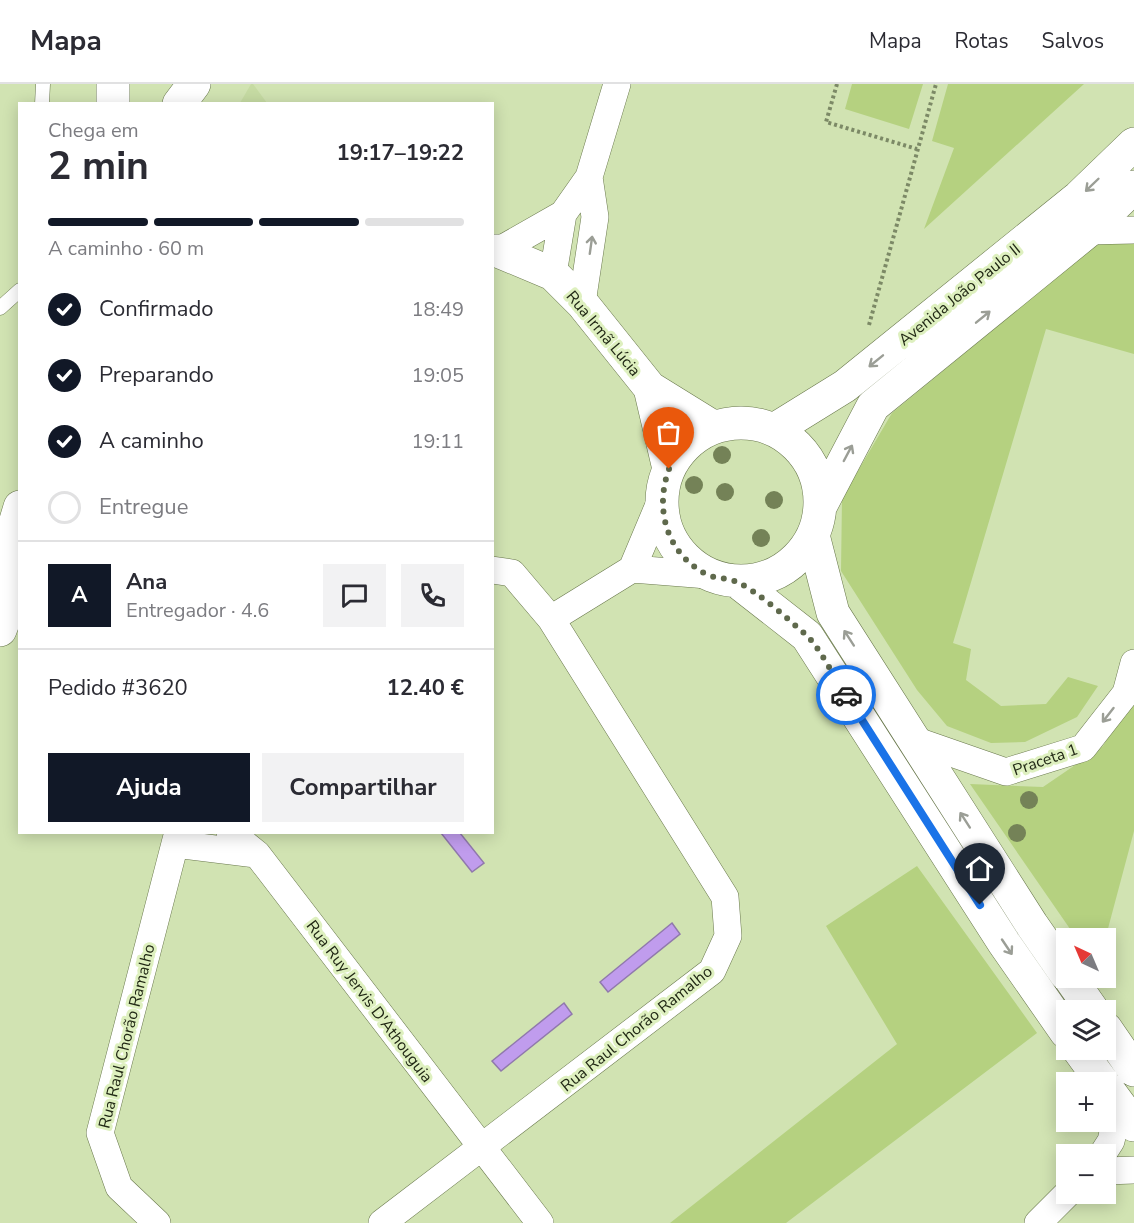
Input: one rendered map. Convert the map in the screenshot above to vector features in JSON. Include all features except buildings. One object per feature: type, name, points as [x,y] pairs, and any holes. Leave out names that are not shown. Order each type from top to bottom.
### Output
[{"type":"street","points":[[181,102],[194,84]]},
{"type":"street","points":[[201,102],[207,84]]},
{"type":"street","points":[[553,274],[563,214],[589,177],[616,84]]},
{"type":"street","name":"Avenida João Paulo II","points":[[774,430],[845,386],[1079,197],[1134,144]]},
{"type":"street","points":[[582,303],[595,217],[589,177]]},
{"type":"street","name":"Avenida João Paulo II","points":[[723,578],[761,579],[783,570],[801,555],[873,406],[1088,231],[1134,187]]},
{"type":"street","points":[[495,251],[563,214]]},
{"type":"street","points":[[1088,231],[1134,230]]},
{"type":"street","name":"Rua Irmã Lúcia","points":[[495,251],[553,274],[582,303],[650,388],[713,427]]},
{"type":"street","name":"Rua Irmã Lúcia","points":[[650,388],[665,484]]},
{"type":"street","points":[[551,619],[632,569],[680,452],[695,438],[713,427],[734,423],[754,424],[774,430],[794,442],[809,460],[818,482],[817,520],[833,613],[1056,959]]},
{"type":"street","points":[[665,484],[664,523],[673,544],[688,562],[723,578],[807,636],[1004,944],[1056,1018]]},
{"type":"street","points":[[0,574],[18,514]]},
{"type":"street","points":[[632,569],[723,578]]},
{"type":"street","name":"Rua Raul Chorão Ramalho","points":[[382,1223],[712,971],[728,936],[725,897],[551,619],[512,573],[494,570]]},
{"type":"street","points":[[0,630],[18,581]]},
{"type":"street","name":"Praceta 1","points":[[914,740],[1006,772],[1083,748],[1126,693],[1133,668]]},
{"type":"street","name":"Rua Ruy Jervis D'Athouguia","points":[[232,834],[257,854],[540,1223]]},
{"type":"street","points":[[177,838],[257,854]]},
{"type":"street","name":"Rua Raul Chorão Ramalho","points":[[157,1223],[120,1187],[100,1133],[177,838]]},
{"type":"street","points":[[1116,1044],[1134,1070]]},
{"type":"street","points":[[1116,1171],[1134,1170]]},
{"type":"street","points":[[1038,1223],[1058,1204]]},
{"type":"lane","points":[[42,102],[43,84]]},
{"type":"lane","points":[[0,308],[18,292]]},
{"type":"path","points":[[837,84],[826,122],[917,149]]},
{"type":"path","points":[[862,332],[871,324],[936,84]]},
{"type":"shaded area","points":[[253,84],[266,102],[241,102]]},
{"type":"shaded area","points":[[852,84],[923,84],[909,129],[845,109]]},
{"type":"shaded area","points":[[948,84],[1084,84],[924,229],[954,148],[932,141]]},
{"type":"shaded area","points":[[1134,240],[1134,354],[1046,329],[953,643],[971,649],[966,680],[1001,706],[1046,704],[1068,677],[1098,686],[1077,717],[1025,742],[991,743],[947,726],[917,690],[841,571],[842,498],[892,413],[1101,241]]},
{"type":"shaded area","points":[[1134,696],[1134,831],[1108,928],[1069,928],[970,784],[1043,787],[1103,746]]},
{"type":"shaded area","points":[[442,834],[461,834],[484,863],[472,872]]},
{"type":"shaded area","points":[[917,866],[1037,1033],[786,1223],[670,1223],[897,1044],[826,926]]},
{"type":"shaded area","points":[[672,923],[680,934],[608,992],[600,982]]},
{"type":"shaded area","points":[[564,1003],[572,1014],[501,1071],[492,1061]]},
{"type":"way so far","points":[[669,469],[663,484],[661,500],[664,523],[673,544],[688,562],[708,575],[738,582],[807,636],[846,695]]},
{"type":"route","points":[[846,695],[980,905]]}]
